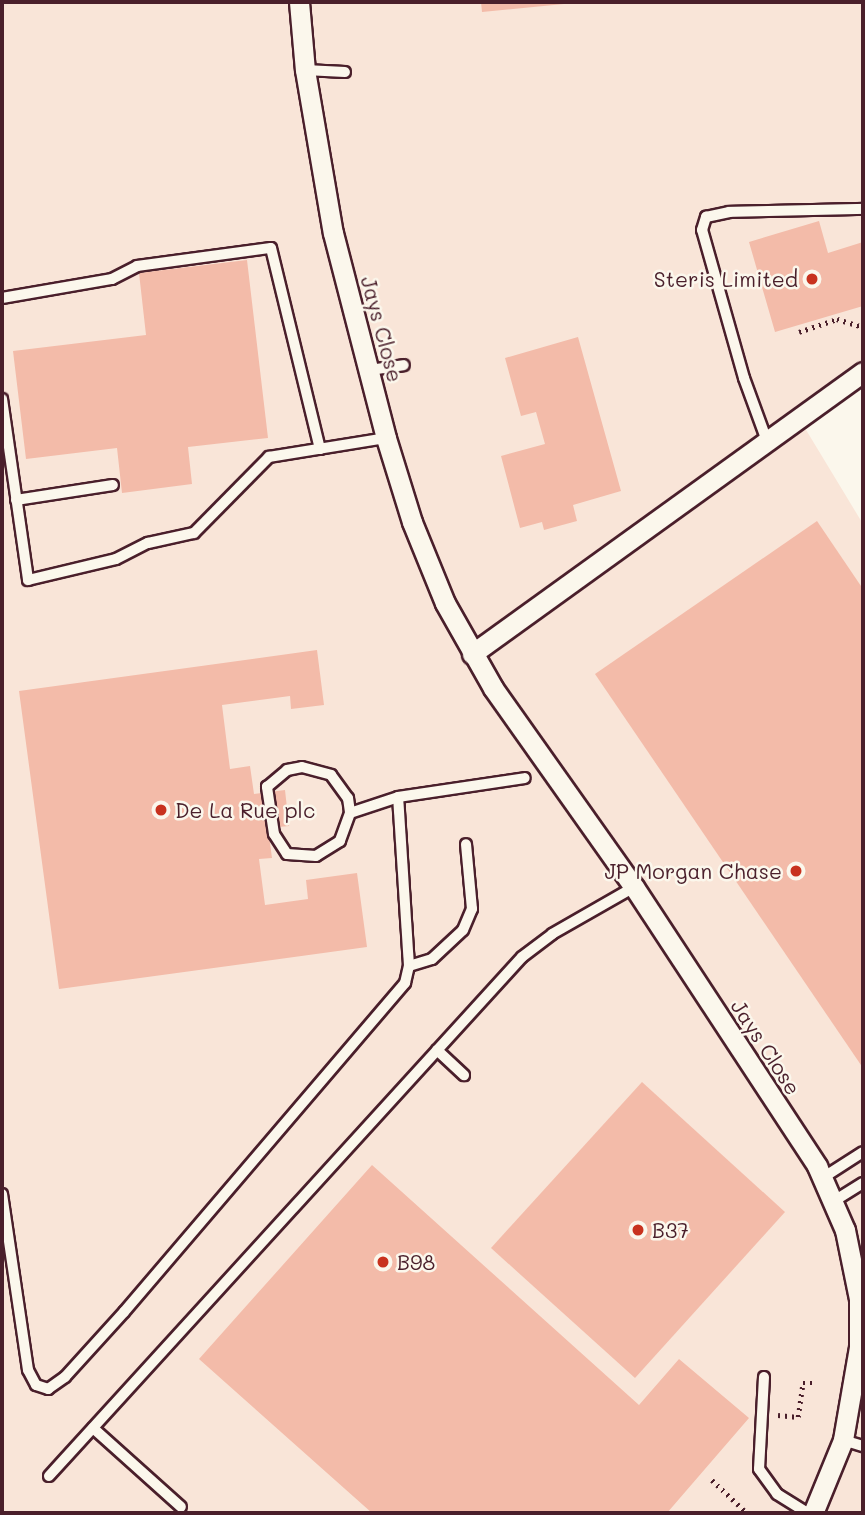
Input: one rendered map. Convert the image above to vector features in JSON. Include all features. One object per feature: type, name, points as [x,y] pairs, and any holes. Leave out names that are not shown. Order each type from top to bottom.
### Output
[{"type":"street","name":"Jays Close","points":[[299,2],[305,70],[333,233],[386,438],[412,522],[472,654],[634,887],[824,1177],[845,1230],[859,1299],[859,1347],[843,1440],[811,1513]]},
{"type":"street","points":[[472,654],[863,372]]},
{"type":"lane","points":[[305,70],[345,72]]},
{"type":"lane","points":[[767,441],[744,378],[702,230],[706,217],[863,209]]},
{"type":"lane","points":[[2,298],[112,279],[137,265],[271,248],[320,449]]},
{"type":"lane","points":[[369,370],[404,365]]},
{"type":"lane","points":[[2,399],[28,580],[116,559],[148,543],[194,533],[269,457],[386,438]]},
{"type":"lane","points":[[16,500],[113,485]]},
{"type":"lane","points":[[351,813],[342,785],[317,768],[288,770],[267,787],[274,834],[286,853],[316,856],[340,841],[351,813],[398,797],[525,778]]},
{"type":"lane","points":[[2,1194],[30,1380],[48,1389],[65,1377],[124,1312],[405,983],[409,966],[398,797]]},
{"type":"lane","points":[[409,966],[432,959],[463,930],[472,909],[466,844]]},
{"type":"lane","points":[[48,1476],[522,957],[552,933],[634,887]]},
{"type":"lane","points":[[437,1050],[464,1075]]},
{"type":"lane","points":[[824,1177],[863,1152]]},
{"type":"lane","points":[[834,1201],[863,1182]]},
{"type":"lane","points":[[764,1377],[764,1414],[759,1448],[762,1477],[777,1494],[811,1513]]},
{"type":"lane","points":[[93,1427],[181,1507]]},
{"type":"lane","points":[[843,1440],[863,1446]]},
{"type":"path","points":[[799,332],[836,319],[863,327]]},
{"type":"path","points":[[764,1414],[798,1417],[803,1383],[816,1383]]},
{"type":"path","points":[[712,1480],[747,1513]]},
{"type":"shaded area","points":[[2,2],[863,2],[863,369],[794,410],[863,524],[863,1513],[2,1513]]},
{"type":"building","points":[[481,2],[564,2],[564,4],[482,12]]},
{"type":"building","name":"Steris Limited","points":[[819,221],[828,253],[863,242],[863,306],[775,332],[749,242]]},
{"type":"building","points":[[247,260],[268,438],[188,447],[192,484],[122,493],[117,448],[26,459],[13,351],[146,335],[139,273]]},
{"type":"building","points":[[578,337],[621,491],[573,505],[577,521],[544,530],[542,522],[520,528],[501,456],[545,444],[536,412],[521,416],[505,358]]},
{"type":"building","name":"JP Morgan Chase","points":[[817,521],[863,589],[863,1068],[595,674]]},
{"type":"building","name":"De La Rue plc","points":[[317,650],[324,705],[291,709],[290,696],[222,705],[230,769],[250,766],[254,794],[285,790],[289,826],[268,828],[272,858],[259,859],[265,905],[308,899],[306,880],[357,873],[367,947],[59,989],[19,691]]},
{"type":"building","name":"B37","points":[[642,1082],[785,1212],[635,1378],[491,1248]]},
{"type":"building","name":"B98","points":[[372,1165],[639,1405],[679,1359],[749,1418],[667,1513],[372,1513],[199,1359]]},
{"type":"place","name":"Steris Limited","points":[[812,279]]},
{"type":"place","name":"De La Rue plc","points":[[161,810]]},
{"type":"place","name":"JP Morgan Chase","points":[[796,871]]},
{"type":"place","name":"B37","points":[[638,1230]]},
{"type":"place","name":"B98","points":[[383,1262]]}]
